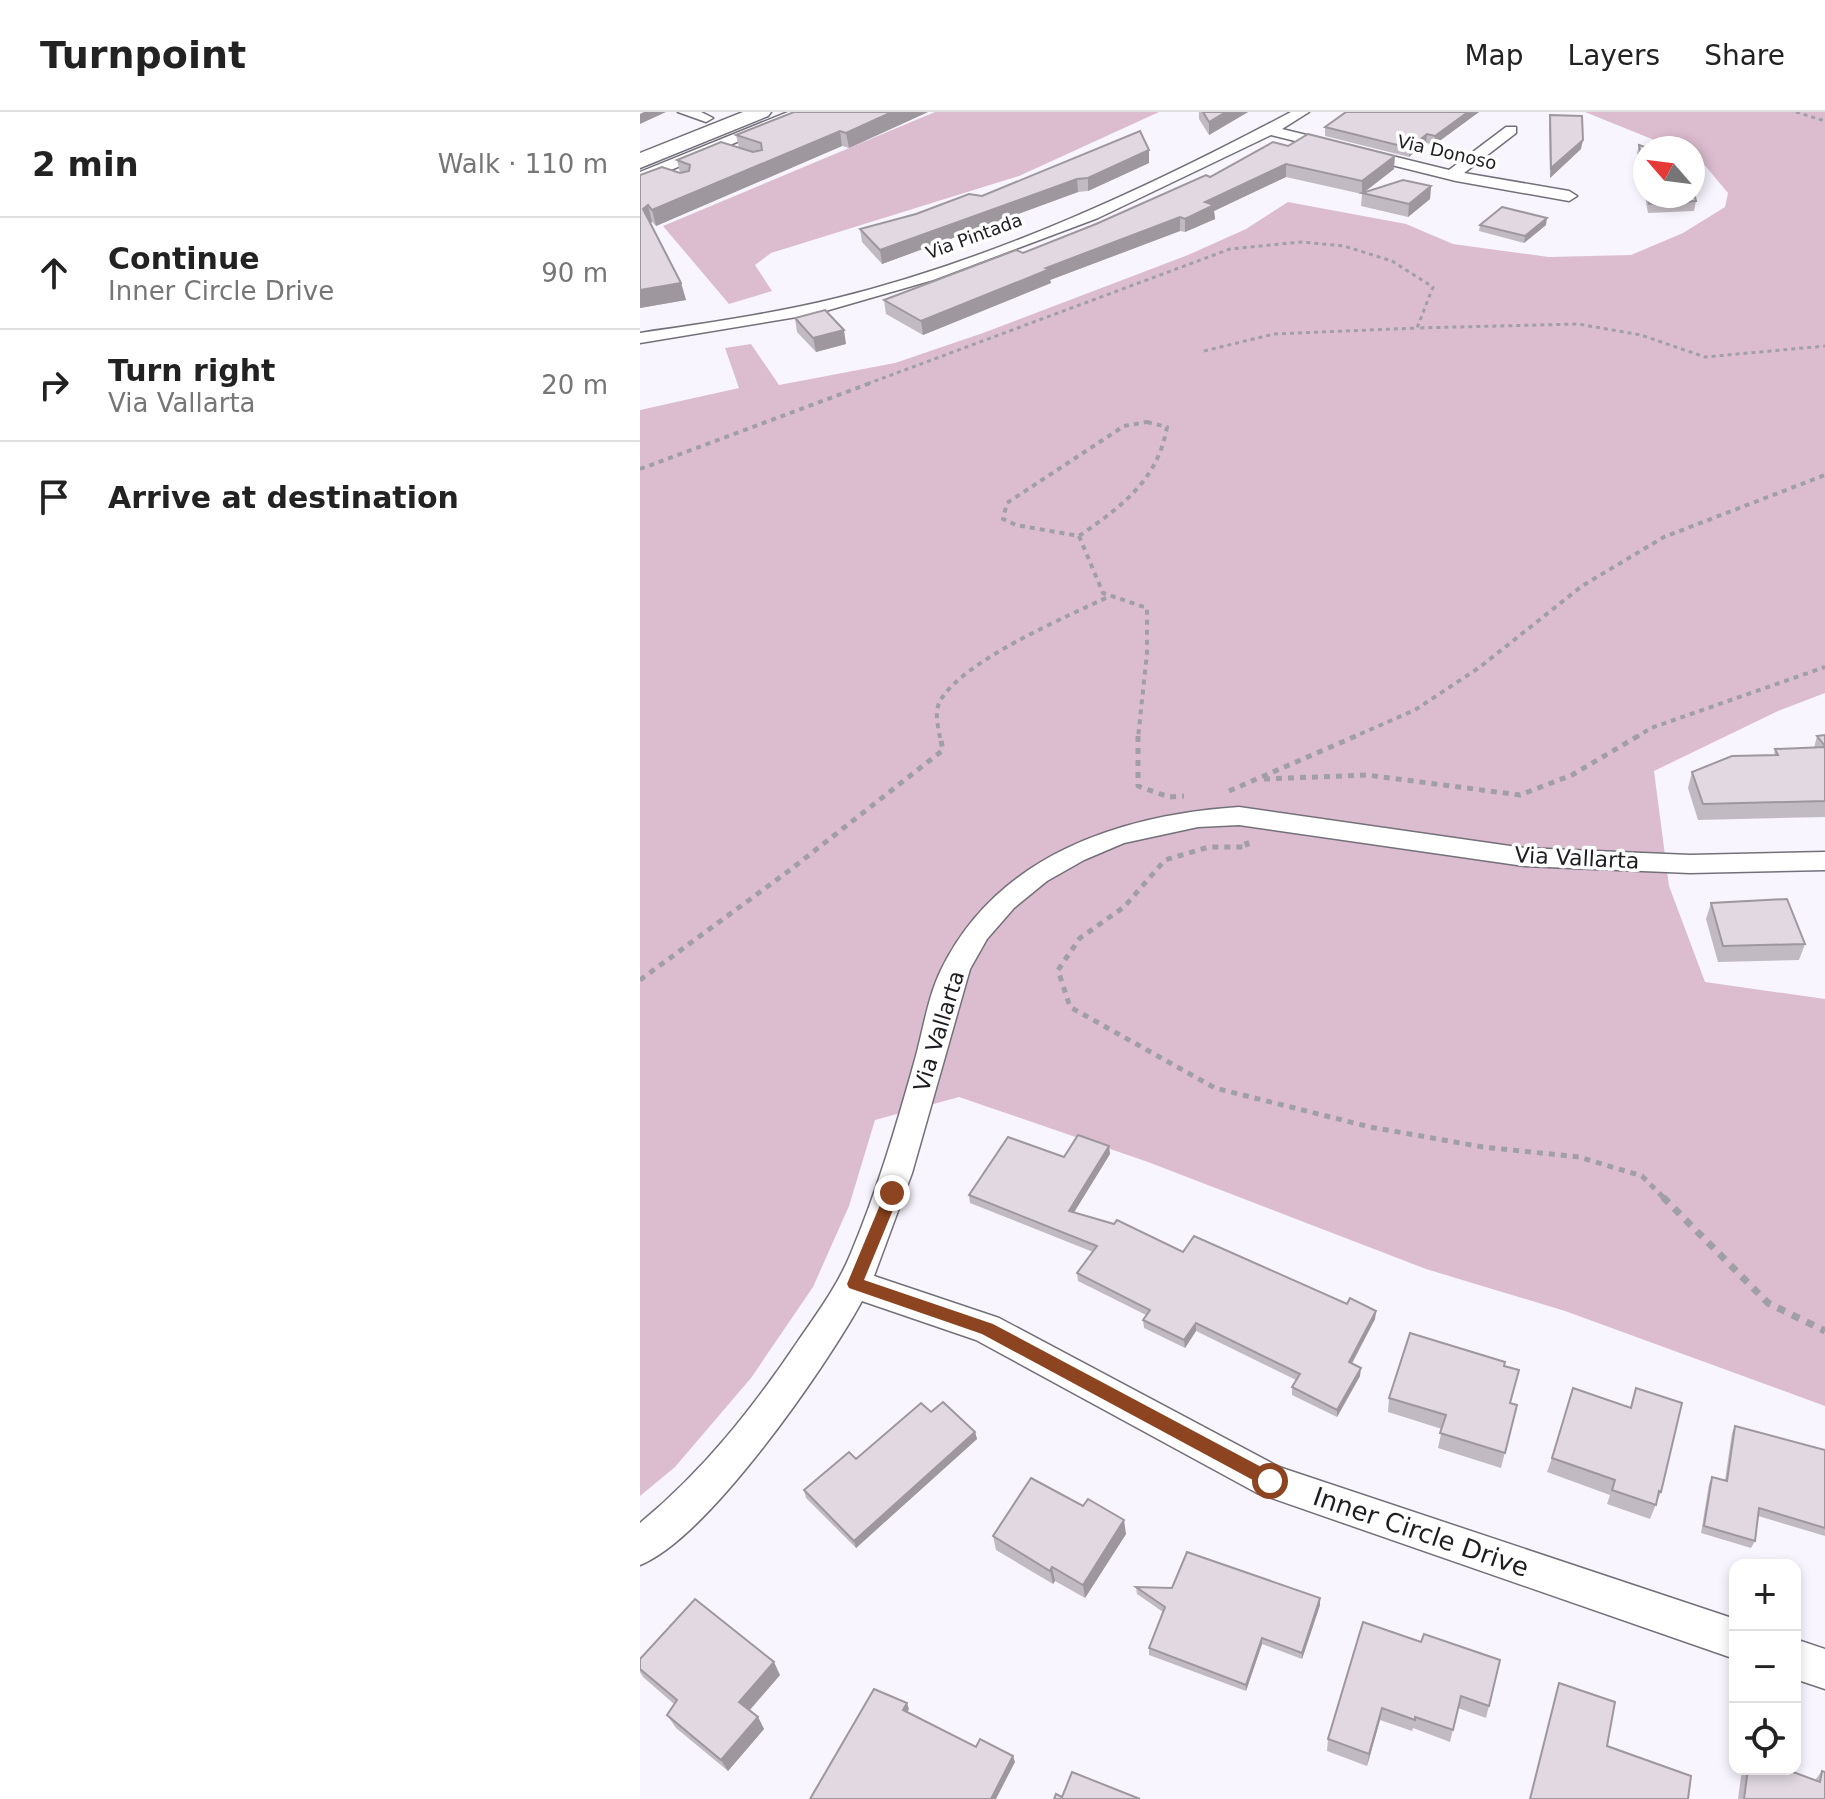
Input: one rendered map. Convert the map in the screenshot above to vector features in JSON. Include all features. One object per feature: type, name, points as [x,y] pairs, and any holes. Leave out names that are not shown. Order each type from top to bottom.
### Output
[{"type":"main road","points":[[640,161],[761,112]]},
{"type":"main road","points":[[640,145],[705,114]]},
{"type":"street","points":[[640,178],[801,112]]},
{"type":"street","name":"Via Pintada","points":[[640,338],[741,323],[871,294],[1060,227],[1199,166],[1302,112]]},
{"type":"street","name":"Via Donoso","points":[[1270,130],[1452,175],[1569,196]]},
{"type":"street","points":[[1452,175],[1511,130]]},
{"type":"street","name":"Via Vallarta","points":[[640,1547],[751,1437],[855,1284],[892,1193],[955,970],[990,917],[1062,859],[1105,839],[1154,825],[1204,816],[1232,800],[1524,857],[1690,864],[1825,861]]},
{"type":"street","name":"Inner Circle Drive","points":[[855,1284],[987,1329],[1270,1481],[1729,1637]]},
{"type":"street","points":[[1801,1661],[1825,1669]]},
{"type":"path","points":[[1796,112],[1825,121]]},
{"type":"path","points":[[640,469],[1230,249],[1313,241],[1384,256],[1418,274],[1433,287],[1417,328]]},
{"type":"path","points":[[1204,351],[1274,334],[1578,324],[1641,335],[1705,357],[1825,346]]},
{"type":"path","points":[[1147,422],[1167,427],[1166,449],[1131,501],[1079,536],[1016,525],[1003,519],[1007,503],[1124,426],[1147,422]]},
{"type":"path","points":[[1825,475],[1664,537],[1582,586],[1480,667],[1415,710],[1259,779],[1232,800],[1248,847],[1209,847],[1165,860],[1124,907],[1080,938],[1058,970],[1070,1007],[1215,1088],[1370,1127],[1483,1147],[1579,1157],[1642,1176],[1768,1303],[1825,1331]]},
{"type":"path","points":[[1079,536],[1103,593],[1147,608],[1149,644],[1136,764],[1138,786],[1169,797],[1198,795]]},
{"type":"path","points":[[640,980],[790,870],[943,750],[937,721],[940,700],[967,674],[1048,625],[1111,595]]},
{"type":"path","points":[[1259,779],[1367,775],[1520,795],[1572,775],[1651,728],[1825,667]]},
{"type":"shaded area","points":[[935,112],[1159,112],[1019,176],[771,253],[755,265],[772,291],[729,304],[663,226]]},
{"type":"shaded area","points":[[1585,112],[1825,112],[1825,693],[1778,711],[1654,771],[1669,886],[1705,982],[1825,999],[1825,1406],[1565,1311],[1426,1269],[1148,1162],[959,1097],[875,1120],[849,1206],[813,1287],[751,1378],[675,1467],[640,1496],[640,410],[739,388],[725,348],[751,344],[779,385],[895,363],[1188,255],[1246,229],[1288,202],[1406,224],[1453,244],[1549,257],[1631,255],[1683,233],[1725,207],[1728,193],[1705,166],[1705,136],[1644,136]]},
{"type":"building","points":[[794,112],[892,112],[652,210],[648,205],[643,209],[681,283],[640,290],[640,175],[662,167],[680,173],[689,171],[690,165],[677,160],[721,142],[753,152],[762,150],[761,143],[736,135]]},
{"type":"building","points":[[1203,112],[1226,112],[1209,122]]},
{"type":"building","points":[[1346,112],[1468,112],[1435,136],[1427,134],[1409,148],[1325,127]]},
{"type":"building","points":[[1550,115],[1582,116],[1583,140],[1551,168]]},
{"type":"building","points":[[1140,131],[1149,150],[1088,178],[1077,179],[880,250],[860,229],[916,214],[969,194],[982,196]]},
{"type":"building","points":[[1308,134],[1395,156],[1362,181],[1286,164],[1205,202],[1214,205],[1185,219],[1180,217],[1046,268],[1050,269],[921,321],[884,300],[1016,250],[1023,253],[1206,175],[1210,177],[1273,142],[1288,146]]},
{"type":"building","points":[[1403,180],[1431,186],[1409,204],[1362,193]]},
{"type":"building","points":[[1502,207],[1547,218],[1525,236],[1480,225]]},
{"type":"building","points":[[825,310],[844,330],[813,338],[795,318]]},
{"type":"building","points":[[1825,735],[1825,746],[1817,736]]},
{"type":"building","points":[[1825,747],[1825,801],[1703,804],[1692,772],[1732,756],[1778,755],[1775,749]]},
{"type":"building","points":[[1787,899],[1805,944],[1723,946],[1711,903]]},
{"type":"building","points":[[1078,1135],[1109,1146],[1069,1211],[1114,1224],[1117,1220],[1183,1252],[1194,1236],[1347,1304],[1350,1298],[1376,1311],[1349,1362],[1361,1368],[1337,1410],[1292,1387],[1300,1374],[1196,1323],[1184,1340],[1143,1320],[1150,1310],[1077,1273],[1097,1246],[969,1195],[1008,1137],[1064,1157]]},
{"type":"building","points":[[1410,1333],[1505,1362],[1504,1366],[1519,1370],[1510,1403],[1517,1405],[1505,1453],[1440,1433],[1446,1415],[1389,1398]]},
{"type":"building","points":[[1573,1388],[1631,1408],[1636,1388],[1682,1403],[1656,1505],[1612,1490],[1615,1480],[1552,1458]]},
{"type":"building","points":[[943,1402],[975,1432],[854,1541],[804,1490],[849,1452],[856,1459],[921,1403],[931,1412]]},
{"type":"building","points":[[1735,1426],[1825,1450],[1825,1528],[1759,1508],[1755,1541],[1704,1526],[1712,1477],[1727,1481]]},
{"type":"building","points":[[1031,1478],[1083,1506],[1088,1499],[1124,1520],[1083,1585],[1052,1567],[1050,1571],[993,1536]]},
{"type":"building","points":[[1187,1552],[1320,1598],[1302,1653],[1262,1638],[1246,1685],[1149,1648],[1165,1607],[1136,1587],[1172,1588]]},
{"type":"building","points":[[695,1599],[774,1662],[739,1702],[758,1717],[721,1760],[667,1715],[677,1700],[640,1669],[640,1659]]},
{"type":"building","points":[[1363,1622],[1421,1642],[1424,1634],[1500,1660],[1489,1706],[1461,1696],[1453,1730],[1382,1708],[1369,1754],[1328,1739]]},
{"type":"building","points":[[1559,1683],[1615,1702],[1607,1746],[1691,1776],[1688,1799],[1530,1799]]},
{"type":"building","points":[[874,1689],[907,1703],[903,1710],[976,1747],[980,1739],[1013,1756],[991,1799],[810,1799]]},
{"type":"building","points":[[1822,1771],[1825,1772],[1825,1799],[1744,1799],[1747,1775],[1801,1775],[1820,1782]]},
{"type":"building","points":[[1072,1772],[1140,1799],[1054,1799],[1056,1794],[1062,1797]]},
{"type":"route","points":[[892,1193],[855,1284],[987,1329],[1270,1481]]}]
